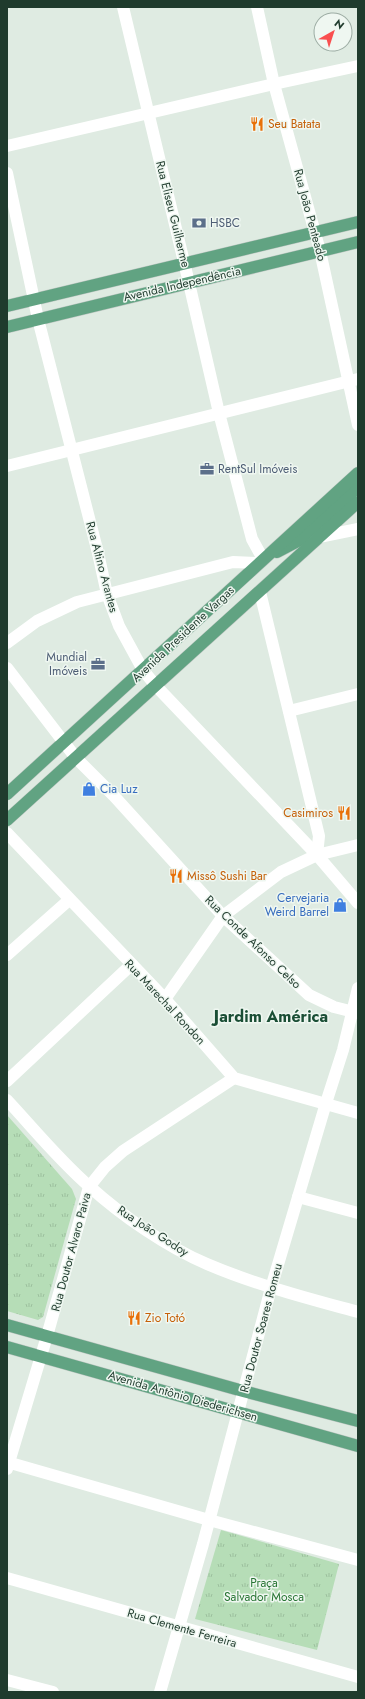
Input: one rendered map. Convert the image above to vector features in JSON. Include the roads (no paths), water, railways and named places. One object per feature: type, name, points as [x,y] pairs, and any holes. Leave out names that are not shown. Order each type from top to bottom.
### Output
[{"type":"main road","name":"Avenida Independência","points":[[7,306],[358,222]]},
{"type":"main road","name":"Avenida Independência","points":[[7,328],[38,319],[358,242]]},
{"type":"main road","name":"Avenida Presidente Vargas","points":[[7,794],[358,473]]},
{"type":"main road","points":[[261,561],[298,541],[358,486]]},
{"type":"main road","name":"Avenida Presidente Vargas","points":[[7,820],[358,502]]},
{"type":"main road","name":"Avenida Antônio Diederichsen","points":[[7,1324],[243,1391],[358,1421]]},
{"type":"main road","name":"Avenida Antônio Diederichsen","points":[[7,1347],[358,1446]]},
{"type":"street","name":"Rua Eliseu Guilherme","points":[[123,7],[185,263],[219,413],[252,539],[261,561]]},
{"type":"street","name":"Rua João Penteado","points":[[257,7],[274,84],[315,232],[353,380],[358,425]]},
{"type":"street","points":[[7,146],[358,66]]},
{"type":"street","name":"Rua Altino Arantes","points":[[7,173],[38,319],[108,594],[119,626],[143,670],[156,686],[317,855],[358,903]]},
{"type":"street","points":[[7,466],[353,380]]},
{"type":"street","points":[[319,537],[358,529]]},
{"type":"street","points":[[7,643],[37,621],[77,602],[233,562],[261,561]]},
{"type":"street","points":[[260,592],[319,836],[317,855]]},
{"type":"street","name":"Rua Conde Afonso Celso","points":[[7,668],[76,758],[114,796],[223,916],[309,995],[334,1007],[355,1012]]},
{"type":"street","points":[[289,711],[358,694]]},
{"type":"street","name":"Rua Marechal Rondon","points":[[7,833],[69,900],[165,999],[234,1078]]},
{"type":"street","points":[[303,842],[319,836]]},
{"type":"street","points":[[165,999],[223,916],[281,872],[317,855],[358,845]]},
{"type":"street","points":[[7,955],[69,900]]},
{"type":"street","points":[[7,1081],[131,965]]},
{"type":"street","name":"Rua Doutor Soares Romeu","points":[[160,1692],[209,1520],[271,1288],[355,1012],[358,988]]},
{"type":"street","points":[[234,1078],[358,1113]]},
{"type":"street","name":"Rua Doutor Alvaro Paiva","points":[[8,1464],[42,1356],[89,1187],[105,1167],[123,1151],[234,1078]]},
{"type":"street","name":"Rua João Godoy","points":[[7,1100],[89,1187],[137,1224],[171,1246],[207,1264],[271,1288],[358,1312]]},
{"type":"street","points":[[298,1197],[358,1213]]},
{"type":"street","points":[[8,1464],[358,1560]]},
{"type":"street","name":"Rua Clemente Ferreira","points":[[7,1578],[178,1628],[358,1677]]},
{"type":"street","points":[[7,1680],[52,1692]]},
{"type":"place","name":"Seu Batata","points":[[257,124]]},
{"type":"place","name":"HSBC","points":[[199,223]]},
{"type":"place","name":"RentSul Imóveis","points":[[207,469]]},
{"type":"place","name":"Mundial Imóveis","points":[[98,664]]},
{"type":"place","name":"Cia Luz","points":[[89,789]]},
{"type":"place","name":"Casimiros","points":[[344,813]]},
{"type":"place","name":"Missô Sushi Bar","points":[[176,876]]},
{"type":"place","name":"Cervejaria Weird Barrel","points":[[340,905]]},
{"type":"place","name":"Zio Totó","points":[[134,1318]]},
{"type":"district","name":"Jardim América","points":[[271,1016]]},
{"type":"park label","name":"Praça Salvador Mosca","points":[[264,1590]]}]
